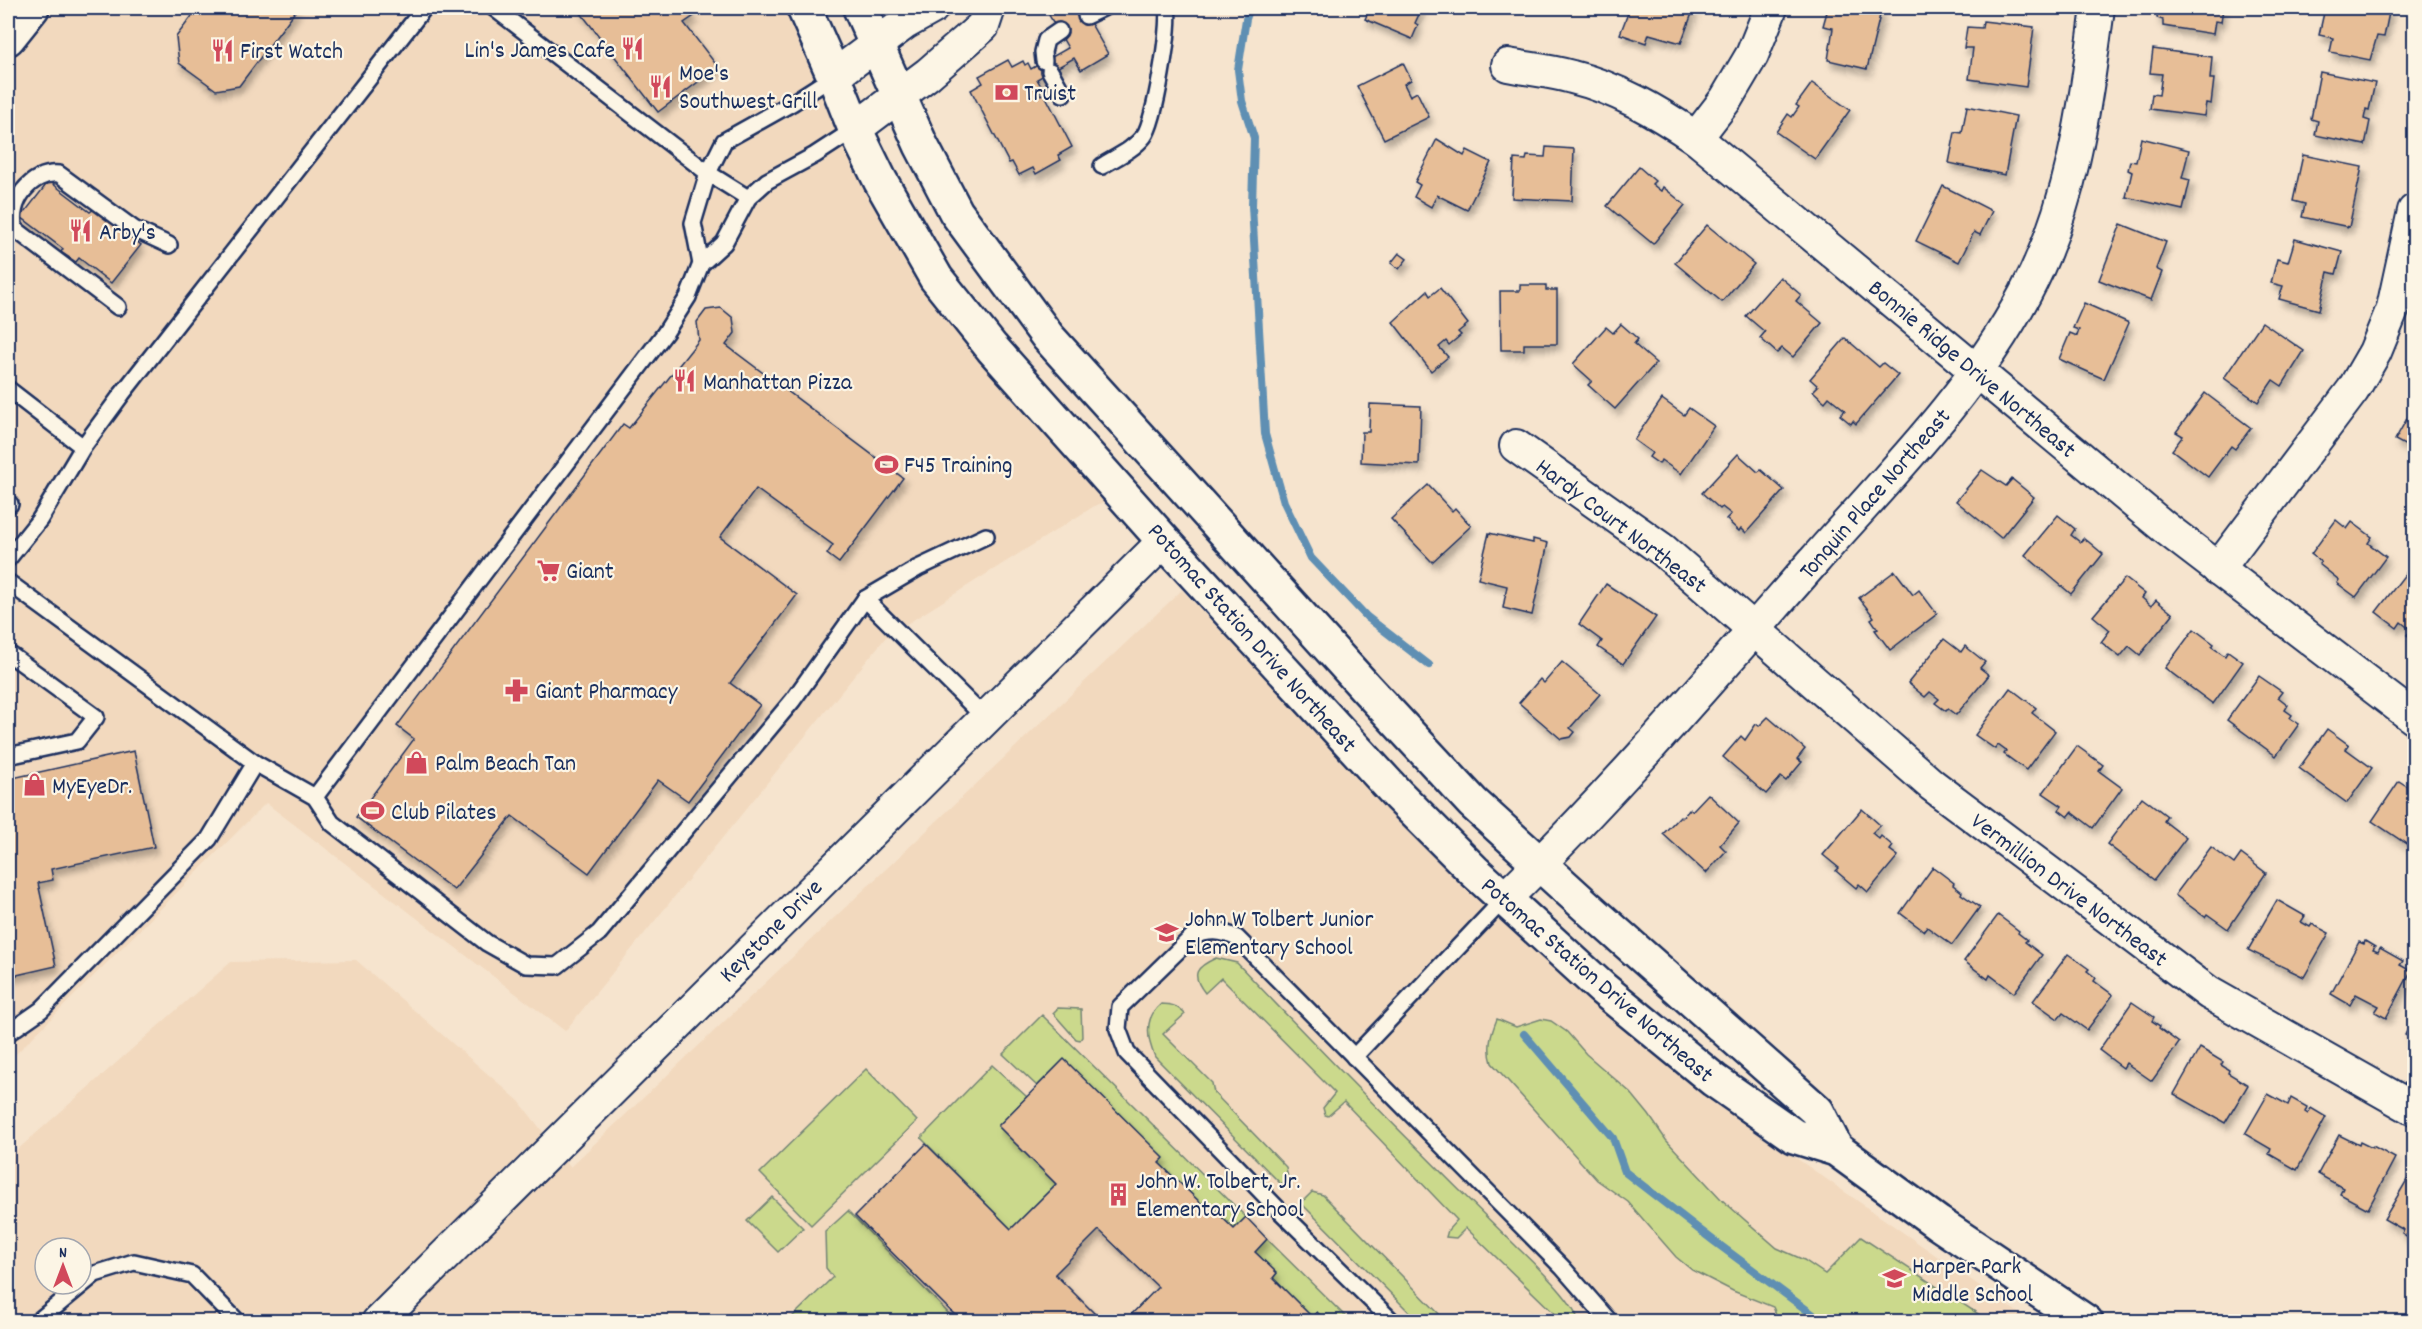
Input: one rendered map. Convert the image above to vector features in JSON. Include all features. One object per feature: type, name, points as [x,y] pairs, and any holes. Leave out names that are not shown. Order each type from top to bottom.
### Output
[{"type":"street","points":[[8,38],[32,8]]},
{"type":"street","name":"Potomac Station Drive Northeast","points":[[804,8],[855,129],[880,180],[936,278],[992,348],[1164,541],[1398,795],[1504,898],[1603,989],[1714,1080],[1794,1136],[1836,1149],[1938,1223],[2086,1322]]},
{"type":"street","name":"Potomac Station Drive Northeast","points":[[860,8],[921,145],[956,212],[1048,338],[1473,803],[1817,1111],[1836,1149]]},
{"type":"street","points":[[834,76],[905,23],[932,8]]},
{"type":"street","points":[[855,129],[899,96],[983,26],[989,8]]},
{"type":"street","points":[[1696,138],[1726,99],[1752,55],[1771,8]]},
{"type":"street","name":"Tonquin Place Northeast","points":[[1504,898],[1578,824],[1754,630],[1928,432],[1977,372],[2026,294],[2055,225],[2072,175],[2085,112],[2098,8]]},
{"type":"street","name":"Bonnie Ridge Drive Northeast","points":[[1508,65],[1573,77],[1619,94],[1661,115],[1696,138],[2218,569],[2415,718]]},
{"type":"street","points":[[2218,569],[2353,390],[2375,352],[2404,312],[2415,211]]},
{"type":"street","name":"Hardy Court Northeast","points":[[1516,446],[1663,550],[1754,630]]},
{"type":"street","name":"Keystone Drive","points":[[378,1322],[984,717],[1164,541]]},
{"type":"street","name":"Vermillion Drive Northeast","points":[[1754,630],[1932,785],[2209,993],[2415,1109]]},
{"type":"lane","points":[[8,559],[40,519],[83,447],[122,394],[424,8]]},
{"type":"lane","points":[[494,8],[708,173],[748,198]]},
{"type":"lane","points":[[1086,16],[1103,8]]},
{"type":"lane","points":[[1102,166],[1131,149],[1145,135],[1154,108],[1166,37],[1167,8]]},
{"type":"lane","points":[[1059,31],[1046,40],[1043,52],[1047,66],[1063,94]]},
{"type":"lane","points":[[700,264],[693,223],[708,173],[724,141],[792,103],[834,76]]},
{"type":"lane","points":[[315,796],[653,350],[688,297],[700,264],[724,243],[748,198],[767,182],[855,129]]},
{"type":"lane","points":[[118,307],[15,229],[11,217],[14,204],[36,177],[47,173],[59,174],[134,229],[169,245]]},
{"type":"lane","points":[[8,389],[83,447]]},
{"type":"lane","points":[[8,582],[255,763],[315,796],[332,823],[487,943],[526,965],[557,966],[607,924],[793,700],[865,599],[918,568],[986,536]]},
{"type":"lane","points":[[865,599],[984,717]]},
{"type":"lane","points":[[8,653],[96,717],[77,741],[8,756]]},
{"type":"lane","points":[[8,1033],[41,1010],[209,839],[255,763]]},
{"type":"lane","points":[[1354,1057],[1504,898]]},
{"type":"lane","points":[[1393,1322],[1127,1053],[1118,1029],[1120,1007],[1192,936],[1206,931],[1224,932],[1237,938],[1563,1268],[1610,1322]]},
{"type":"lane","points":[[38,1322],[95,1274],[134,1262],[192,1275],[238,1322]]},
{"type":"shaded area","points":[[32,8],[802,8],[880,180],[1124,494],[1096,505],[886,637],[565,1031],[266,803],[8,1062],[8,38]]},
{"type":"shaded area","name":"John W Tolbert Junior Elementary School","points":[[1182,590],[1439,862],[1590,1002],[1736,1116],[2030,1321],[8,1321],[8,1158],[231,962],[356,960],[519,1101],[570,1167]]},
{"type":"green space","points":[[1216,958],[1237,963],[1375,1106],[1551,1282],[1569,1303],[1578,1321],[1557,1321],[1559,1318],[1466,1228],[1456,1238],[1446,1237],[1448,1230],[1457,1220],[1344,1102],[1328,1116],[1325,1115],[1323,1108],[1335,1093],[1221,978],[1205,993],[1198,981],[1197,972]]},
{"type":"green space","points":[[1161,1004],[1174,1006],[1185,1014],[1163,1034],[1212,1083],[1214,1093],[1286,1167],[1288,1178],[1281,1184],[1155,1057],[1150,1043],[1149,1029],[1152,1016]]},
{"type":"green space","points":[[1058,1008],[1081,1009],[1082,1037],[1080,1040],[1076,1039],[1053,1013]]},
{"type":"green space","points":[[1042,1015],[1246,1217],[1234,1229],[1210,1205],[1206,1208],[1159,1163],[1163,1159],[1063,1060],[1037,1086],[1003,1054]]},
{"type":"green space","points":[[1497,1019],[1516,1027],[1541,1019],[1551,1021],[1567,1032],[1586,1054],[1631,1093],[1666,1140],[1721,1199],[1777,1248],[1804,1260],[1825,1274],[1861,1237],[1989,1321],[1776,1321],[1778,1319],[1773,1307],[1733,1291],[1692,1270],[1676,1257],[1628,1202],[1597,1180],[1492,1063],[1490,1041]]},
{"type":"green space","points":[[992,1065],[1027,1097],[998,1126],[1056,1184],[1011,1229],[921,1138]]},
{"type":"green space","points":[[866,1069],[917,1121],[811,1225],[760,1173]]},
{"type":"green space","points":[[1312,1192],[1323,1195],[1446,1321],[1418,1321],[1301,1203]]},
{"type":"green space","points":[[772,1197],[803,1228],[778,1252],[747,1221]]},
{"type":"green space","points":[[848,1211],[956,1321],[788,1321],[833,1277],[826,1268],[825,1232]]},
{"type":"green space","points":[[1267,1239],[1350,1321],[1326,1321],[1317,1312],[1312,1317],[1273,1278],[1277,1273],[1255,1252]]},
{"type":"building","name":"First Watch","points":[[198,8],[297,9],[239,86],[216,90],[179,63],[176,37]]},
{"type":"building","points":[[577,8],[687,8],[694,16],[684,23],[718,67],[658,112]]},
{"type":"building","name":"Truist","points":[[1063,8],[1082,8],[1108,54],[1081,70],[1074,58],[1037,79],[1042,88],[1038,90],[1041,95],[1044,93],[1072,147],[1058,155],[1061,160],[1036,174],[1033,168],[1019,175],[1012,162],[1009,163],[971,90],[983,83],[979,76],[1008,60],[1012,67],[1023,61],[1025,65],[1028,63],[1031,69],[1068,48],[1049,15]]},
{"type":"building","points":[[1370,8],[1422,8],[1415,23],[1418,25],[1412,39],[1365,19]]},
{"type":"building","points":[[1630,8],[1694,8],[1681,43],[1649,34],[1646,43],[1620,34]]},
{"type":"building","points":[[1828,8],[1867,8],[1881,11],[1867,69],[1828,60],[1833,28],[1823,26]]},
{"type":"building","points":[[2158,8],[2223,8],[2221,22],[2215,21],[2213,34],[2163,26],[2163,20],[2157,18]]},
{"type":"building","points":[[2325,8],[2390,8],[2384,37],[2377,36],[2370,60],[2330,52],[2333,38],[2319,35]]},
{"type":"building","points":[[1983,21],[2034,27],[2026,87],[1969,79],[1973,48],[1964,48],[1967,27],[1982,28]]},
{"type":"building","points":[[2153,49],[2212,57],[2210,79],[2214,79],[2211,104],[2206,103],[2204,116],[2150,109],[2152,94],[2159,95],[2162,74],[2150,73]]},
{"type":"building","points":[[1403,63],[1411,80],[1404,84],[1410,96],[1417,92],[1429,117],[1384,139],[1357,86]]},
{"type":"building","points":[[2320,72],[2375,83],[2369,110],[2366,109],[2364,119],[2370,121],[2365,145],[2315,135],[2318,121],[2311,119]]},
{"type":"building","points":[[1812,83],[1850,110],[1815,159],[1776,132],[1788,114],[1792,117],[1799,107],[1796,105]]},
{"type":"building","points":[[1967,106],[2016,116],[2005,175],[1949,163],[1955,132],[1962,133]]},
{"type":"building","points":[[2141,138],[2189,150],[2182,178],[2190,180],[2183,210],[2126,197],[2132,172],[2128,170],[2130,161],[2136,162]]},
{"type":"building","points":[[1437,139],[1464,156],[1467,150],[1491,162],[1467,210],[1437,195],[1431,207],[1414,197],[1420,185],[1415,182]]},
{"type":"building","points":[[1546,147],[1574,149],[1572,201],[1512,198],[1514,159],[1526,160],[1527,156],[1545,157]]},
{"type":"building","points":[[2303,155],[2362,167],[2349,227],[2302,217],[2305,204],[2293,201]]},
{"type":"building","points":[[1639,167],[1655,181],[1652,184],[1661,191],[1663,187],[1685,205],[1653,244],[1607,206]]},
{"type":"building","name":"Arby's","points":[[49,181],[90,212],[94,209],[141,245],[111,283],[79,258],[76,262],[61,252],[63,249],[21,217]]},
{"type":"building","points":[[1943,186],[1992,211],[1980,235],[1974,232],[1959,262],[1916,241]]},
{"type":"building","points":[[2121,224],[2166,242],[2156,269],[2162,272],[2151,300],[2099,280]]},
{"type":"building","points":[[1707,225],[1754,264],[1722,302],[1675,263]]},
{"type":"building","points":[[2295,239],[2342,252],[2336,274],[2328,272],[2319,310],[2279,299],[2283,286],[2271,283],[2277,259],[2288,262]]},
{"type":"building","points":[[1399,253],[1407,259],[1399,269],[1391,263]]},
{"type":"building","points":[[1780,277],[1801,295],[1796,301],[1822,323],[1793,357],[1782,348],[1777,353],[1760,338],[1765,332],[1746,316]]},
{"type":"building","points":[[1520,285],[1546,285],[1546,290],[1557,290],[1557,344],[1524,344],[1524,350],[1501,350],[1500,291],[1520,291]]},
{"type":"building","points":[[1440,288],[1468,324],[1458,332],[1461,335],[1449,345],[1446,341],[1439,347],[1448,357],[1431,371],[1393,322],[1427,291],[1430,296]]},
{"type":"building","points":[[2084,303],[2129,323],[2104,379],[2059,359],[2070,333],[2077,336],[2079,330],[2073,328]]},
{"type":"building","points":[[721,308],[733,318],[735,333],[726,345],[903,478],[839,563],[827,554],[833,545],[756,489],[720,537],[797,595],[730,683],[760,705],[688,801],[658,780],[589,873],[512,816],[454,890],[356,817],[414,739],[397,726],[623,424],[629,428],[699,340],[697,322],[706,310]]},
{"type":"building","points":[[2262,322],[2304,351],[2282,386],[2273,380],[2258,402],[2224,378]]},
{"type":"building","points":[[1621,324],[1638,339],[1634,344],[1656,363],[1615,409],[1588,385],[1592,381],[1573,364],[1606,327],[1613,333]]},
{"type":"building","points":[[1845,338],[1879,367],[1883,363],[1898,375],[1856,424],[1853,421],[1851,424],[1840,415],[1845,410],[1829,397],[1825,402],[1813,391],[1818,386],[1810,379]]},
{"type":"building","points":[[2205,393],[2251,428],[2235,449],[2231,446],[2208,477],[2172,450],[2183,436],[2176,432]]},
{"type":"building","points":[[1662,399],[1684,415],[1689,408],[1714,426],[1681,474],[1661,460],[1659,464],[1649,457],[1652,453],[1634,440]]},
{"type":"building","points":[[1370,404],[1421,406],[1419,465],[1361,462],[1362,432],[1369,432]]},
{"type":"building","points":[[2409,415],[2413,417],[2414,415],[2414,450],[2395,440]]},
{"type":"building","points":[[1738,454],[1758,472],[1761,470],[1784,490],[1746,533],[1741,528],[1739,531],[1726,519],[1731,514],[1722,507],[1720,509],[1702,493]]},
{"type":"building","points":[[1982,470],[2006,486],[2012,479],[2034,497],[2001,538],[1956,501]]},
{"type":"building","points":[[1428,485],[1452,511],[1455,508],[1471,526],[1432,562],[1391,519]]},
{"type":"building","points":[[2058,515],[2075,529],[2071,535],[2080,542],[2084,538],[2103,554],[2071,594],[2025,555]]},
{"type":"building","points":[[2336,520],[2347,529],[2352,522],[2372,537],[2368,543],[2386,557],[2356,597],[2337,583],[2339,580],[2319,564],[2321,562],[2311,554]]},
{"type":"building","points":[[1489,533],[1533,543],[1533,539],[1548,543],[1532,615],[1503,608],[1507,586],[1478,579]]},
{"type":"building","points":[[1895,571],[1913,595],[1919,590],[1937,614],[1890,650],[1875,630],[1878,629],[1871,619],[1874,617],[1859,598]]},
{"type":"building","points":[[2406,573],[2414,579],[2414,641],[2407,635],[2411,630],[2401,622],[2397,628],[2376,612]]},
{"type":"building","points":[[2125,578],[2145,594],[2142,598],[2151,606],[2156,600],[2173,614],[2140,655],[2129,646],[2120,657],[2101,642],[2110,630],[2093,616]]},
{"type":"building","points":[[1606,584],[1656,617],[1623,664],[1598,647],[1602,641],[1579,624]]},
{"type":"building","points":[[2194,629],[2214,644],[2212,647],[2225,656],[2228,651],[2243,662],[2213,704],[2165,668]]},
{"type":"building","points":[[1944,639],[1961,652],[1965,646],[1985,662],[1980,668],[1989,675],[1956,715],[1935,703],[1939,699],[1930,692],[1925,697],[1908,683]]},
{"type":"building","points":[[1562,662],[1600,694],[1570,728],[1575,732],[1571,737],[1561,739],[1519,703],[1540,679],[1544,683]]},
{"type":"building","points":[[2259,676],[2282,692],[2278,697],[2288,705],[2285,710],[2292,715],[2290,718],[2299,724],[2276,756],[2227,720]]},
{"type":"building","points":[[2010,688],[2036,708],[2032,713],[2055,731],[2026,770],[2004,754],[2006,751],[1998,745],[1995,749],[1975,735]]},
{"type":"building","points":[[1768,717],[1805,749],[1797,759],[1802,762],[1786,781],[1781,777],[1766,794],[1723,757],[1741,736],[1745,740],[1756,724],[1759,726]]},
{"type":"building","points":[[2327,729],[2349,745],[2346,749],[2372,768],[2347,803],[2299,768]]},
{"type":"building","points":[[2077,746],[2103,765],[2099,771],[2122,788],[2093,828],[2072,812],[2068,817],[2059,810],[2062,806],[2043,793]]},
{"type":"building","points":[[134,751],[154,847],[51,869],[53,880],[38,883],[56,966],[8,977],[8,779]]},
{"type":"building","points":[[2399,781],[2414,791],[2414,849],[2372,821]]},
{"type":"building","points":[[1708,794],[1739,823],[1720,845],[1726,851],[1706,873],[1663,834],[1680,816],[1682,818],[1690,809],[1692,811]]},
{"type":"building","points":[[2142,797],[2167,816],[2164,821],[2186,838],[2154,880],[2107,844]]},
{"type":"building","points":[[1862,809],[1880,825],[1872,833],[1879,839],[1881,836],[1893,846],[1890,850],[1898,856],[1868,892],[1859,884],[1856,888],[1836,871],[1839,868],[1823,855]]},
{"type":"building","points":[[2211,847],[2234,864],[2241,854],[2266,873],[2228,929],[2207,914],[2205,917],[2175,895]]},
{"type":"building","points":[[1933,867],[1954,883],[1953,885],[1962,892],[1961,894],[1980,907],[1952,945],[1927,927],[1924,931],[1900,913]]},
{"type":"building","points":[[2277,900],[2305,916],[2301,922],[2310,927],[2312,924],[2329,933],[2304,977],[2248,950]]},
{"type":"building","points":[[1998,915],[2019,931],[2018,933],[2027,940],[2025,942],[2042,955],[2014,993],[1990,975],[1988,979],[1964,961]]},
{"type":"building","points":[[2365,941],[2375,947],[2373,950],[2378,952],[2380,948],[2403,961],[2400,965],[2411,971],[2386,1018],[2375,1012],[2379,1006],[2356,994],[2350,1005],[2331,994],[2359,942],[2364,944]]},
{"type":"building","points":[[2068,954],[2089,969],[2087,971],[2096,978],[2094,981],[2113,995],[2087,1030],[2063,1013],[2058,1019],[2033,1001]]},
{"type":"building","points":[[2132,1002],[2154,1017],[2152,1021],[2179,1043],[2152,1081],[2126,1063],[2123,1068],[2099,1050]]},
{"type":"building","points":[[2414,1017],[2414,1040],[2405,1035]]},
{"type":"building","points":[[2200,1048],[2223,1062],[2221,1065],[2229,1070],[2228,1073],[2248,1085],[2225,1123],[2174,1094]]},
{"type":"building","name":"John W. Tolbert, Jr. Elementary School","points":[[1064,1059],[1164,1158],[1159,1163],[1206,1208],[1209,1205],[1234,1229],[1246,1217],[1267,1239],[1255,1252],[1277,1273],[1273,1278],[1312,1317],[1317,1312],[1326,1322],[1124,1322],[1158,1287],[1099,1230],[1055,1274],[1103,1322],[962,1322],[855,1216],[926,1144],[1011,1229],[1056,1184],[998,1126]]},
{"type":"building","points":[[2268,1094],[2288,1105],[2291,1098],[2307,1107],[2305,1112],[2308,1114],[2311,1108],[2326,1117],[2297,1170],[2269,1154],[2271,1149],[2245,1134]]},
{"type":"building","points":[[2339,1135],[2359,1145],[2360,1142],[2372,1148],[2373,1146],[2395,1158],[2368,1209],[2340,1194],[2343,1188],[2318,1174]]},
{"type":"building","points":[[2414,1168],[2414,1241],[2402,1233],[2404,1230],[2384,1219]]},
{"type":"waterway","points":[[1250,8],[1246,19],[1238,70],[1242,101],[1254,138],[1252,206],[1265,434],[1284,502],[1311,558],[1367,617],[1429,665]]},
{"type":"waterway","points":[[1524,1034],[1613,1138],[1625,1172],[1823,1322]]},
{"type":"place","name":"Lin's James Cafe","points":[[633,49]]},
{"type":"place","name":"First Watch","points":[[222,50]]},
{"type":"place","name":"Moe's Southwest Grill","points":[[661,86]]},
{"type":"place","name":"Truist","points":[[1006,92]]},
{"type":"place","name":"Arby's","points":[[81,231]]},
{"type":"place","name":"Manhattan Pizza","points":[[685,381]]},
{"type":"place","name":"F45 Training","points":[[886,464]]},
{"type":"place","name":"Giant","points":[[548,570]]},
{"type":"place","name":"Giant Pharmacy","points":[[517,690]]},
{"type":"place","name":"Palm Beach Tan","points":[[417,762]]},
{"type":"place","name":"MyEyeDr.","points":[[34,785]]},
{"type":"place","name":"Club Pilates","points":[[373,811]]},
{"type":"place","name":"John W Tolbert Junior Elementary School","points":[[1167,932]]},
{"type":"place","name":"John W. Tolbert, Jr. Elementary School","points":[[1118,1194]]},
{"type":"place","name":"Harper Park Middle School","points":[[1894,1279]]}]
